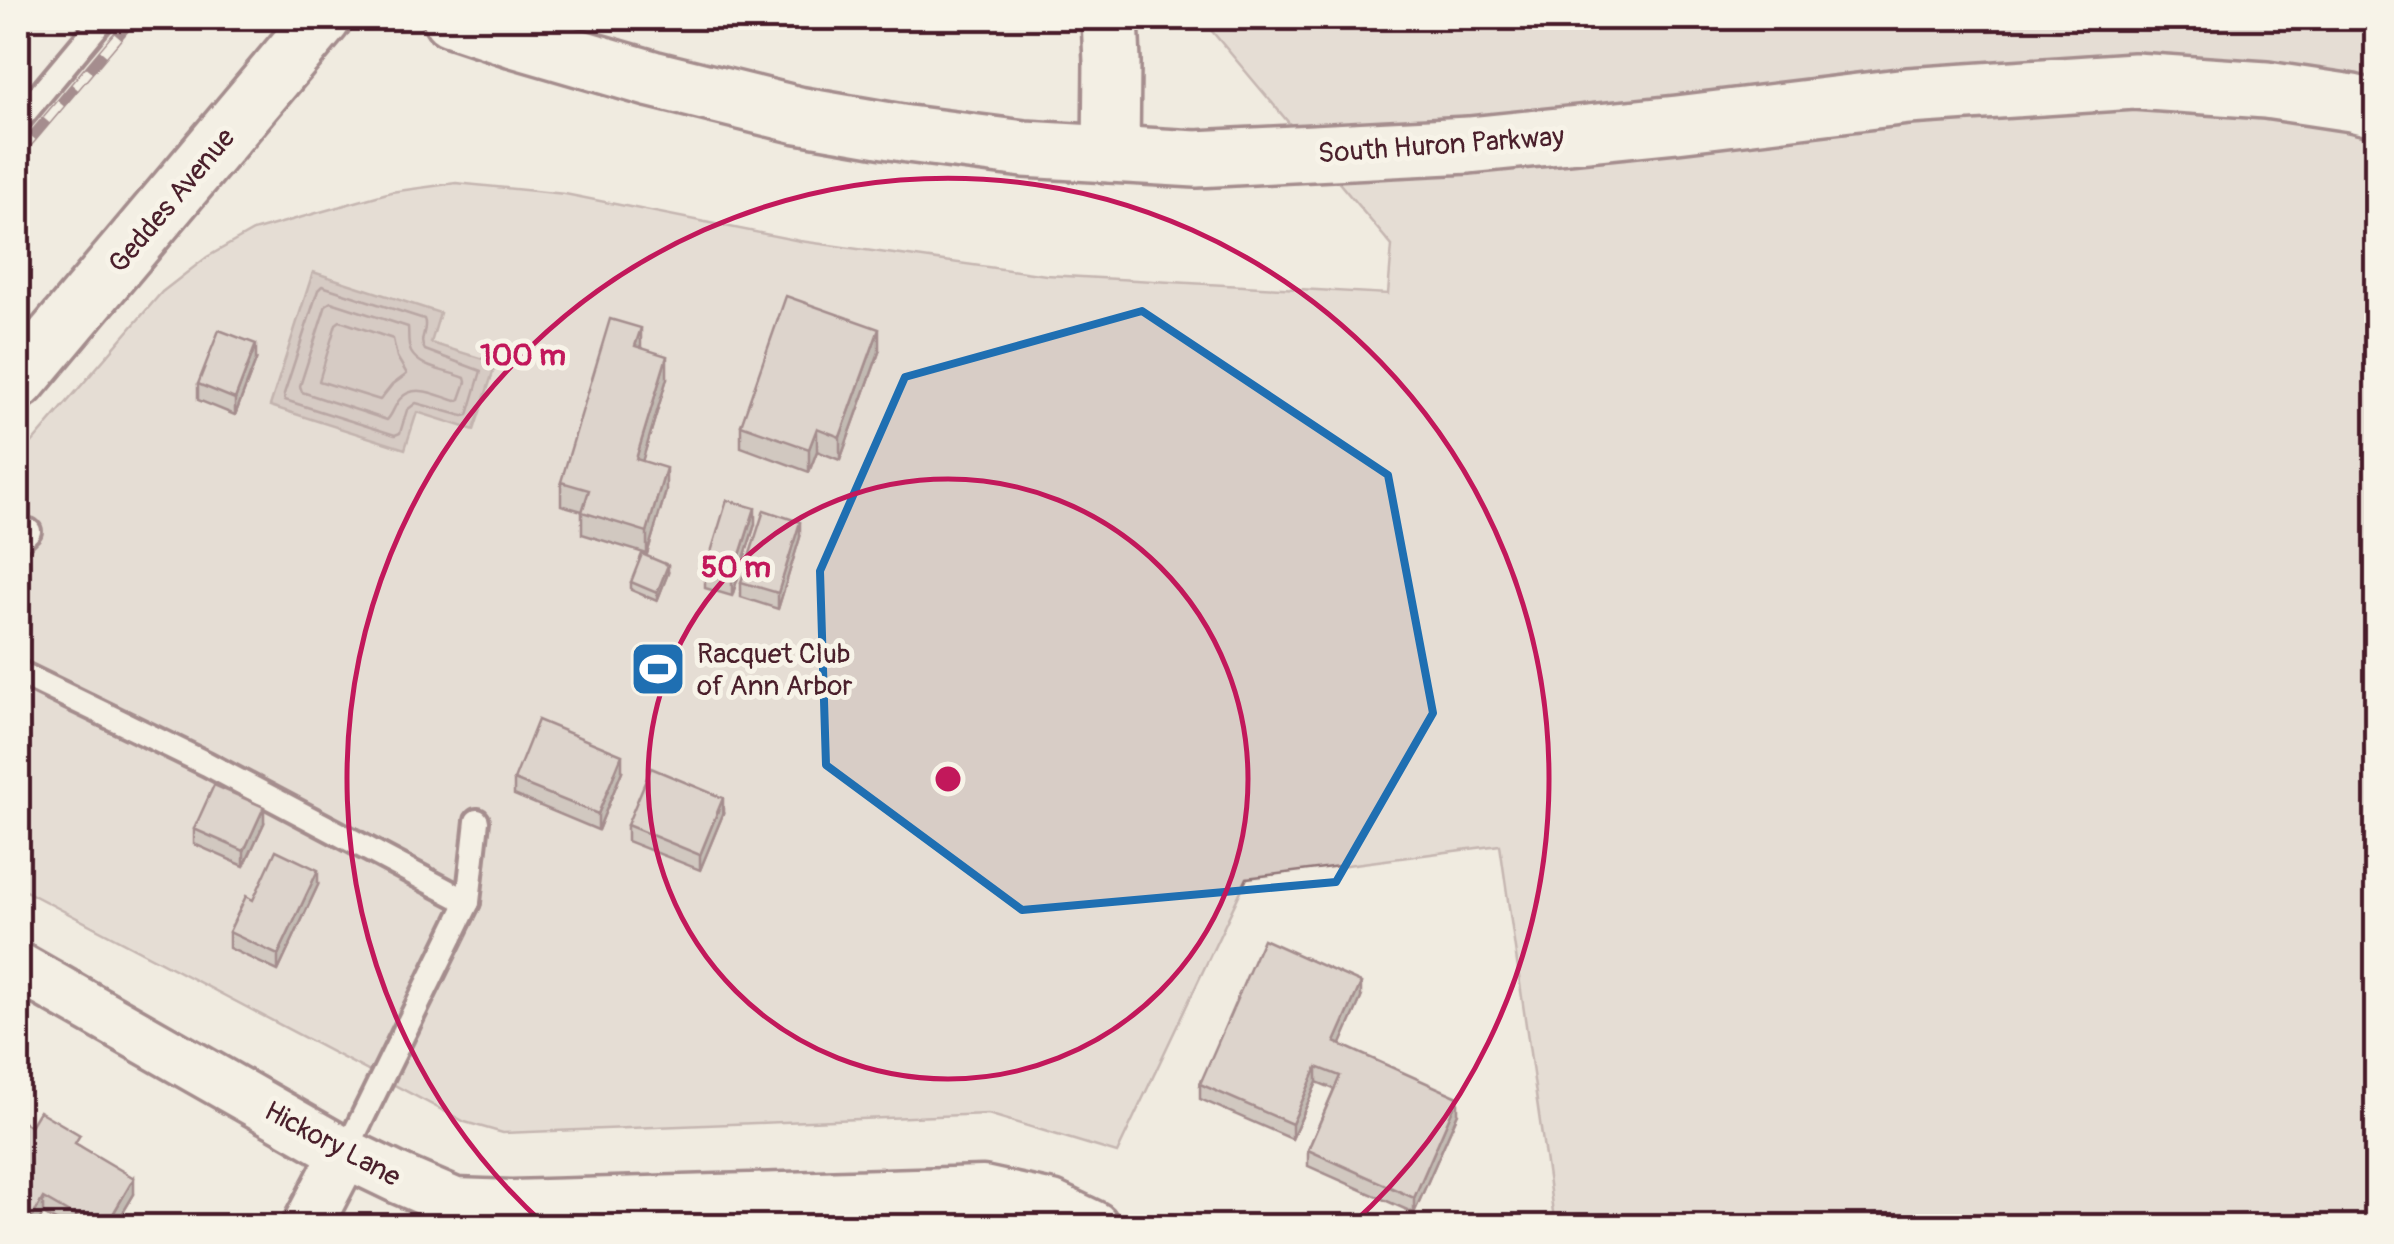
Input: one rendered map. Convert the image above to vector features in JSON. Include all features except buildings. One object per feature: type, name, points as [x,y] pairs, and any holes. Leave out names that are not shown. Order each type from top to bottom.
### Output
[{"type":"main road","name":"Geddes Avenue","points":[[18,381],[323,18]]},
{"type":"main road","name":"South Huron Parkway","points":[[451,18],[514,40],[798,115],[1024,149],[1196,159],[1468,145],[1908,96],[2134,80],[2266,90],[2376,109]]},
{"type":"main road","points":[[1110,18],[1111,154]]},
{"type":"street","name":"Hickory Lane","points":[[18,967],[345,1153],[456,1203],[512,1205],[983,1191],[1052,1206],[1094,1226]]},
{"type":"street","points":[[307,1226],[345,1153]]},
{"type":"lane","points":[[18,121],[104,18]]},
{"type":"lane","points":[[18,672],[207,764],[468,902]]},
{"type":"lane","points":[[345,1153],[468,902],[477,822]]},
{"type":"highlighted area","points":[[1142,311],[1388,475],[1433,713],[1336,882],[1022,910],[826,765],[820,571],[905,377]]},
{"type":"shaded area","points":[[1205,18],[2376,18],[2376,1226],[1555,1226],[1500,845],[1247,878],[1117,1153],[988,1114],[503,1133],[465,1122],[18,887],[18,459],[162,292],[207,257],[253,231],[391,192],[456,183],[565,194],[800,241],[1046,275],[1388,294],[1392,246]]},
{"type":"water","points":[[313,272],[440,313],[431,343],[496,363],[474,430],[417,412],[405,449],[270,406]]},
{"type":"railway","points":[[18,154],[133,18]]},
{"type":"place","name":"Racquet Club of Ann Arbor","points":[[658,669]]}]
